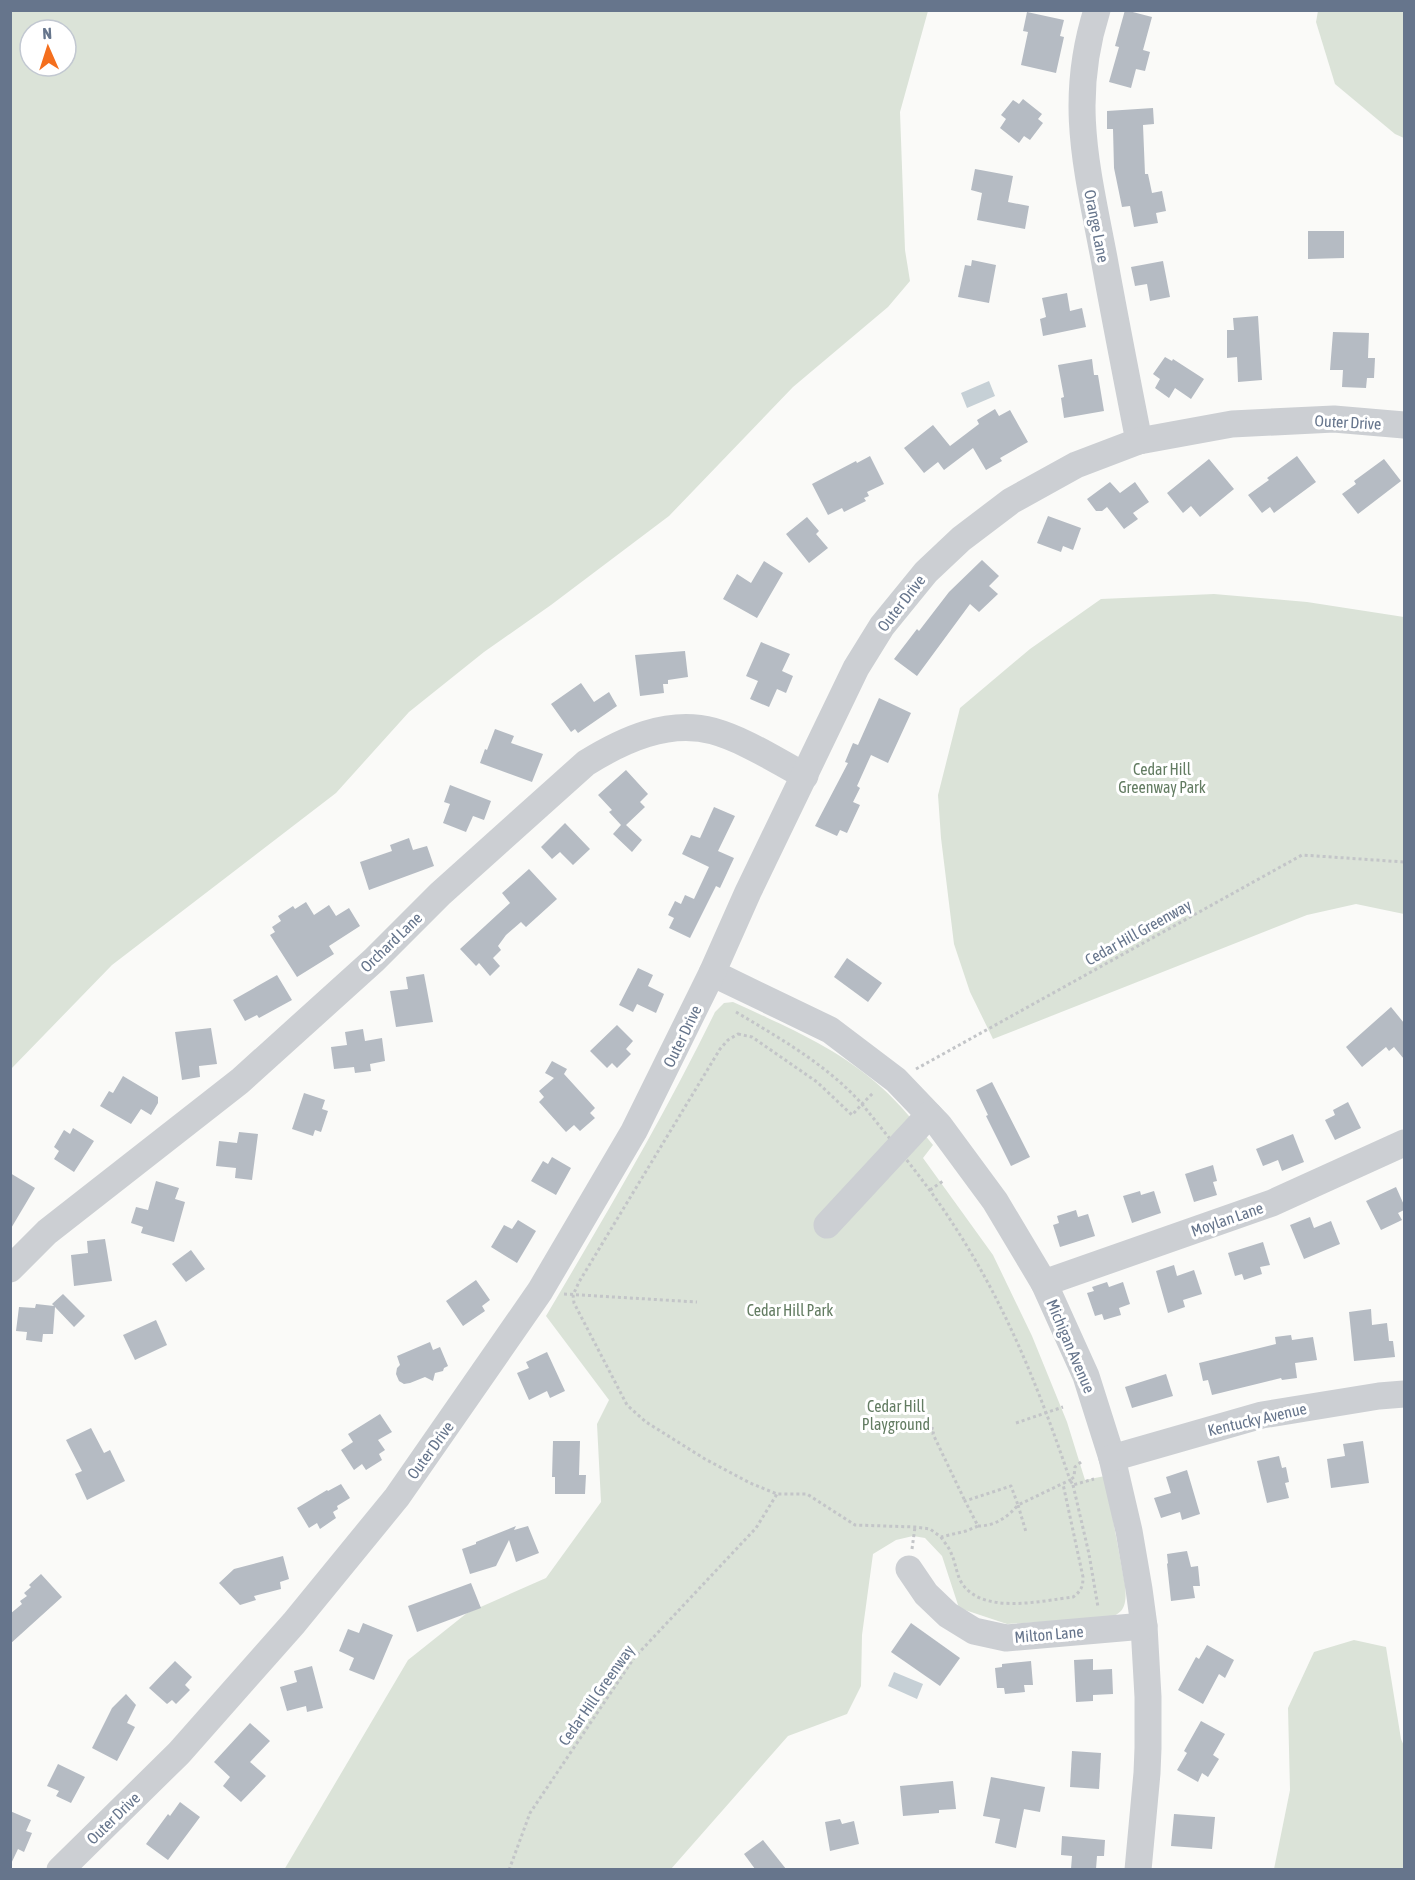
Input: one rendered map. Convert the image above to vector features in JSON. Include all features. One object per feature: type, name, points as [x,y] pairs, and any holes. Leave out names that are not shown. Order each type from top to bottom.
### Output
[{"type":"street","name":"Orange Lane","points":[[1097,10],[1083,76],[1081,99],[1083,151],[1139,441]]},
{"type":"street","name":"Outer Drive","points":[[60,1869],[174,1759],[294,1623],[397,1497],[544,1285],[634,1131],[708,983],[748,892],[856,668],[882,626],[926,572],[961,539],[1011,501],[1070,468],[1139,441],[1243,423],[1334,419],[1404,425]]},
{"type":"street","name":"Orchard Lane","points":[[10,1269],[47,1232],[240,1081],[374,960],[440,894],[586,763],[610,748],[640,735],[662,730],[685,728],[712,731],[739,741],[805,776]]},
{"type":"street","name":"Michigan Avenue","points":[[708,983],[830,1030],[892,1077],[939,1125],[995,1201],[1044,1283],[1086,1376],[1114,1466],[1131,1542],[1144,1626],[1148,1697],[1148,1773],[1138,1869]]},
{"type":"street","points":[[827,1225],[929,1115]]},
{"type":"street","name":"Moylan Lane","points":[[1044,1283],[1272,1203],[1404,1143]]},
{"type":"street","name":"Kentucky Avenue","points":[[1114,1466],[1262,1415],[1404,1394]]},
{"type":"street","name":"Milton Lane","points":[[909,1569],[926,1594],[948,1615],[974,1632],[1006,1638],[1144,1626]]},
{"type":"path","name":"Cedar Hill Greenway","points":[[862,1104],[892,1077],[1302,855],[1404,862]]},
{"type":"path","points":[[708,983],[849,1089],[930,1190],[954,1224],[1023,1353],[1047,1413],[1073,1485],[1089,1554],[1102,1629]]},
{"type":"path","points":[[862,1104],[852,1116],[817,1082],[752,1037],[738,1034],[720,1049],[579,1281],[573,1295],[574,1303],[627,1405],[646,1422],[705,1459],[750,1483],[777,1494],[807,1494],[855,1526],[930,1529],[941,1537],[950,1550],[960,1579],[968,1592],[977,1598],[1018,1604],[1073,1597],[1079,1593],[1083,1586],[1083,1577],[1062,1484]]},
{"type":"path","points":[[930,1190],[943,1181]]},
{"type":"path","points":[[544,1285],[554,1292],[573,1295],[697,1302]]},
{"type":"path","points":[[1016,1423],[1062,1407]]},
{"type":"path","points":[[925,1426],[934,1429],[933,1434],[978,1526]]},
{"type":"path","points":[[941,1537],[978,1526],[987,1526],[1009,1516],[1018,1505],[1070,1480],[1074,1477],[1075,1467],[1081,1462]]},
{"type":"path","points":[[1073,1485],[1114,1466]]},
{"type":"path","points":[[965,1501],[1011,1486],[1026,1532]]},
{"type":"path","name":"Cedar Hill Greenway","points":[[509,1869],[530,1813],[634,1658],[756,1528],[777,1494]]},
{"type":"green space","points":[[11,10],[928,11],[900,112],[905,250],[910,281],[888,307],[793,387],[669,516],[551,605],[484,652],[409,712],[336,793],[112,965],[11,1069]]},
{"type":"green space","points":[[1318,11],[1404,11],[1404,138],[1395,134],[1335,84],[1316,22]]},
{"type":"green space","name":"Cedar Hill Greenway Park","points":[[1214,594],[1307,602],[1404,617],[1404,914],[1356,904],[1307,915],[993,1039],[970,992],[954,944],[941,838],[938,795],[960,708],[1030,649],[1101,599]]},
{"type":"green space","points":[[733,1002],[829,1049],[864,1073],[888,1094],[933,1145],[923,1158],[993,1255],[1032,1336],[1067,1422],[1085,1480],[1105,1476],[1125,1585],[1126,1598],[1123,1608],[1116,1615],[1104,1618],[1007,1624],[959,1608],[942,1556],[925,1538],[913,1536],[896,1540],[873,1554],[862,1635],[861,1686],[847,1714],[788,1736],[671,1869],[284,1870],[408,1660],[467,1613],[546,1578],[601,1502],[597,1424],[609,1400],[546,1316],[655,1128],[715,1012],[724,1003]]},
{"type":"green space","points":[[1354,1640],[1386,1647],[1404,1746],[1404,1869],[1274,1869],[1290,1790],[1288,1708],[1314,1652]]},
{"type":"shaded area","points":[[989,381],[995,396],[967,408],[961,393]]},
{"type":"shaded area","points":[[894,1672],[923,1684],[917,1699],[888,1686]]},
{"type":"building","points":[[1125,10],[1152,17],[1143,50],[1150,52],[1145,71],[1136,69],[1131,88],[1109,82],[1119,47],[1115,46]]},
{"type":"building","points":[[1027,12],[1064,20],[1060,36],[1064,37],[1056,73],[1021,65],[1028,32],[1023,31]]},
{"type":"building","points":[[1023,99],[1042,114],[1038,119],[1043,123],[1030,140],[1024,136],[1019,143],[1000,128],[1006,119],[1001,115],[1013,100],[1019,104]]},
{"type":"building","points":[[1153,108],[1154,124],[1143,125],[1145,174],[1148,174],[1152,193],[1162,191],[1166,211],[1156,213],[1158,223],[1134,227],[1130,206],[1122,207],[1114,168],[1113,129],[1107,129],[1107,111]]},
{"type":"building","points":[[975,169],[1013,176],[1008,202],[1029,206],[1025,229],[977,220],[982,193],[971,190]]},
{"type":"building","points":[[1308,231],[1344,231],[1344,258],[1308,259]]},
{"type":"building","points":[[972,260],[996,265],[989,303],[958,297],[965,265],[971,266]]},
{"type":"building","points":[[1163,261],[1170,297],[1150,301],[1147,284],[1135,286],[1131,267]]},
{"type":"building","points":[[1067,293],[1070,311],[1082,308],[1086,327],[1043,336],[1040,319],[1046,317],[1042,298]]},
{"type":"building","points":[[1258,316],[1262,380],[1238,382],[1237,357],[1227,358],[1227,330],[1234,330],[1233,318]]},
{"type":"building","points":[[1333,332],[1369,333],[1368,358],[1375,358],[1374,378],[1367,378],[1366,388],[1342,387],[1343,370],[1330,370]]},
{"type":"building","points":[[1165,357],[1172,361],[1173,359],[1204,379],[1191,399],[1175,388],[1169,398],[1155,388],[1160,379],[1153,374]]},
{"type":"building","points":[[1092,359],[1094,375],[1098,375],[1104,411],[1064,418],[1061,398],[1064,397],[1058,365]]},
{"type":"building","points":[[995,409],[999,416],[1010,410],[1028,442],[1000,458],[1002,461],[986,470],[973,448],[944,470],[938,462],[924,473],[904,448],[933,425],[950,446],[979,424],[977,420]]},
{"type":"building","points":[[870,456],[884,484],[867,492],[869,496],[864,498],[866,501],[844,512],[842,508],[828,515],[812,484]]},
{"type":"building","points":[[1297,456],[1316,482],[1274,513],[1270,507],[1262,513],[1248,495]]},
{"type":"building","points":[[1209,459],[1234,489],[1200,517],[1191,506],[1183,513],[1167,493]]},
{"type":"building","points":[[1384,459],[1401,481],[1358,514],[1342,494],[1356,484],[1354,481]]},
{"type":"building","points":[[1110,482],[1120,493],[1135,482],[1149,502],[1133,513],[1138,519],[1124,529],[1107,507],[1102,511],[1096,511],[1087,499]]},
{"type":"building","points":[[1048,516],[1081,528],[1073,550],[1063,546],[1061,552],[1037,543]]},
{"type":"building","points":[[807,517],[819,531],[816,534],[828,548],[809,563],[786,534]]},
{"type":"building","points":[[982,560],[999,576],[989,586],[998,594],[979,612],[970,604],[917,676],[894,659],[949,592]]},
{"type":"building","points":[[764,561],[783,573],[757,618],[723,599],[737,574],[751,583]]},
{"type":"building","points":[[761,642],[790,654],[782,671],[793,676],[786,693],[777,689],[769,707],[750,699],[758,681],[746,676]]},
{"type":"building","points":[[685,651],[688,677],[668,680],[668,684],[663,684],[664,693],[640,696],[635,655]]},
{"type":"building","points":[[581,683],[594,702],[609,692],[617,706],[578,733],[575,729],[571,732],[551,704]]},
{"type":"building","points":[[879,698],[911,713],[888,763],[871,755],[857,786],[860,788],[853,802],[860,805],[847,833],[840,830],[837,836],[815,826],[848,763],[845,762],[853,743],[858,745]]},
{"type":"building","points":[[495,729],[514,736],[511,743],[543,754],[532,782],[480,763]]},
{"type":"building","points":[[626,770],[648,794],[640,802],[645,807],[626,825],[642,840],[632,852],[613,834],[621,825],[609,812],[612,810],[598,795]]},
{"type":"building","points":[[450,785],[491,801],[484,820],[473,816],[466,832],[443,823],[450,804],[444,802]]},
{"type":"building","points":[[714,807],[735,816],[718,851],[734,858],[720,888],[716,886],[690,938],[669,928],[674,918],[668,915],[675,901],[681,904],[685,895],[694,899],[709,867],[682,854],[691,835],[700,838]]},
{"type":"building","points":[[565,823],[590,849],[573,865],[560,852],[552,859],[541,847]]},
{"type":"building","points":[[409,838],[413,850],[427,846],[434,866],[369,890],[360,862],[392,851],[390,845]]},
{"type":"building","points":[[529,869],[557,899],[526,927],[521,922],[506,935],[498,946],[501,950],[493,958],[500,966],[490,976],[479,963],[476,966],[460,949],[510,903],[502,893]]},
{"type":"building","points":[[306,902],[314,915],[329,905],[336,916],[349,908],[360,926],[329,946],[334,954],[297,977],[270,935],[275,932],[272,927],[281,921],[278,916],[293,906],[295,909]]},
{"type":"building","points":[[847,958],[882,983],[868,1002],[834,977]]},
{"type":"building","points":[[638,968],[653,975],[648,986],[664,994],[656,1013],[637,1004],[633,1012],[619,1005]]},
{"type":"building","points":[[424,974],[433,1022],[396,1027],[390,991],[408,989],[406,977]]},
{"type":"building","points":[[277,975],[292,1000],[259,1018],[257,1015],[245,1021],[233,1000]]},
{"type":"building","points":[[1391,1007],[1404,1023],[1404,1059],[1394,1047],[1389,1051],[1386,1047],[1362,1067],[1346,1047]]},
{"type":"building","points":[[617,1025],[633,1041],[626,1049],[631,1054],[617,1068],[612,1063],[607,1068],[590,1051]]},
{"type":"building","points":[[211,1028],[217,1064],[199,1066],[200,1077],[182,1080],[175,1032]]},
{"type":"building","points":[[363,1029],[365,1041],[382,1038],[385,1061],[370,1064],[371,1071],[355,1073],[354,1067],[334,1069],[331,1047],[347,1045],[345,1032]]},
{"type":"building","points":[[552,1061],[567,1069],[564,1074],[595,1108],[590,1113],[595,1118],[580,1131],[574,1125],[566,1132],[539,1102],[544,1097],[539,1091],[554,1078],[545,1073]]},
{"type":"building","points":[[123,1076],[158,1097],[158,1103],[151,1115],[141,1109],[131,1124],[100,1106],[109,1091],[113,1093]]},
{"type":"building","points":[[992,1082],[1030,1157],[1011,1166],[976,1090]]},
{"type":"building","points":[[304,1093],[325,1100],[322,1109],[328,1111],[321,1132],[315,1130],[313,1136],[292,1129]]},
{"type":"building","points":[[1348,1102],[1361,1128],[1335,1140],[1325,1120],[1335,1115],[1333,1110]]},
{"type":"building","points":[[73,1128],[94,1141],[74,1172],[54,1159],[59,1151],[54,1147],[64,1130],[70,1134]]},
{"type":"building","points":[[239,1132],[258,1134],[252,1180],[235,1178],[236,1168],[216,1166],[219,1141],[237,1143]]},
{"type":"building","points":[[1293,1134],[1304,1162],[1282,1171],[1278,1160],[1263,1166],[1256,1149]]},
{"type":"building","points":[[552,1157],[571,1168],[556,1195],[531,1181],[543,1161],[548,1164]]},
{"type":"building","points":[[1213,1165],[1217,1181],[1213,1182],[1217,1195],[1194,1202],[1185,1174]]},
{"type":"building","points":[[10,1173],[35,1188],[10,1230]]},
{"type":"building","points":[[156,1181],[179,1188],[175,1199],[185,1202],[174,1242],[141,1233],[143,1227],[131,1223],[136,1207],[148,1210]]},
{"type":"building","points":[[1396,1187],[1404,1205],[1404,1210],[1398,1213],[1402,1220],[1381,1230],[1366,1201]]},
{"type":"building","points":[[1140,1191],[1141,1195],[1154,1191],[1161,1213],[1132,1223],[1123,1196]]},
{"type":"building","points":[[1076,1210],[1078,1217],[1088,1214],[1095,1236],[1060,1247],[1053,1225],[1059,1223],[1057,1216]]},
{"type":"building","points":[[1310,1217],[1314,1228],[1331,1221],[1340,1244],[1304,1259],[1290,1225]]},
{"type":"building","points":[[518,1220],[536,1231],[517,1263],[491,1247],[504,1225],[512,1229]]},
{"type":"building","points":[[105,1239],[112,1281],[74,1286],[71,1255],[88,1253],[87,1241]]},
{"type":"building","points":[[1263,1242],[1270,1265],[1260,1267],[1262,1274],[1244,1280],[1242,1274],[1235,1276],[1228,1253]]},
{"type":"building","points":[[191,1250],[205,1269],[186,1282],[172,1264]]},
{"type":"building","points":[[1174,1265],[1177,1276],[1194,1270],[1202,1294],[1183,1300],[1185,1307],[1168,1313],[1156,1271]]},
{"type":"building","points":[[476,1280],[490,1300],[482,1306],[485,1311],[463,1326],[446,1301]]},
{"type":"building","points":[[1107,1282],[1109,1287],[1123,1282],[1130,1304],[1119,1308],[1121,1315],[1104,1320],[1102,1314],[1095,1316],[1087,1293],[1094,1291],[1092,1287]]},
{"type":"building","points":[[63,1294],[85,1316],[74,1327],[55,1307],[53,1334],[43,1334],[42,1342],[26,1340],[27,1332],[16,1331],[19,1307],[35,1308],[36,1304],[54,1306],[52,1304]]},
{"type":"building","points":[[1371,1309],[1372,1325],[1387,1323],[1389,1341],[1393,1341],[1395,1357],[1354,1361],[1349,1312]]},
{"type":"building","points":[[156,1320],[167,1345],[135,1360],[123,1335]]},
{"type":"building","points":[[1291,1335],[1292,1340],[1313,1337],[1317,1360],[1295,1363],[1297,1378],[1282,1380],[1281,1378],[1212,1395],[1208,1380],[1203,1381],[1199,1363],[1276,1344],[1275,1337]]},
{"type":"building","points":[[430,1342],[433,1350],[440,1347],[448,1366],[443,1371],[435,1373],[433,1381],[425,1377],[404,1384],[399,1381],[396,1374],[400,1365],[397,1356]]},
{"type":"building","points":[[547,1352],[565,1391],[550,1398],[547,1391],[529,1400],[517,1373],[529,1368],[526,1362]]},
{"type":"building","points":[[1166,1374],[1173,1396],[1132,1408],[1125,1387]]},
{"type":"building","points":[[380,1414],[392,1432],[378,1440],[385,1450],[379,1454],[382,1460],[366,1470],[362,1464],[354,1470],[341,1450],[353,1442],[348,1434]]},
{"type":"building","points":[[91,1428],[104,1453],[110,1450],[125,1481],[87,1500],[75,1474],[82,1471],[66,1440]]},
{"type":"building","points":[[553,1441],[580,1441],[579,1475],[586,1475],[585,1494],[555,1494],[555,1477],[552,1477]]},
{"type":"building","points":[[1363,1441],[1369,1483],[1331,1488],[1327,1459],[1345,1456],[1343,1444]]},
{"type":"building","points":[[1279,1456],[1282,1468],[1286,1467],[1289,1482],[1285,1483],[1289,1498],[1267,1503],[1257,1461]]},
{"type":"building","points":[[1187,1470],[1200,1514],[1182,1520],[1180,1512],[1161,1518],[1154,1498],[1171,1493],[1166,1477]]},
{"type":"building","points":[[341,1484],[350,1498],[337,1506],[338,1509],[333,1512],[336,1518],[320,1529],[317,1523],[309,1528],[297,1508]]},
{"type":"building","points":[[516,1526],[514,1530],[528,1526],[539,1553],[516,1562],[509,1540],[496,1566],[470,1574],[462,1549]]},
{"type":"building","points":[[1187,1551],[1191,1567],[1198,1566],[1200,1586],[1193,1586],[1195,1598],[1171,1601],[1167,1554]]},
{"type":"building","points":[[283,1556],[289,1579],[280,1582],[281,1589],[254,1596],[256,1600],[240,1605],[219,1583],[234,1569]]},
{"type":"building","points":[[41,1574],[62,1597],[10,1644],[10,1614],[22,1604],[20,1601],[27,1596],[24,1593],[31,1587],[29,1585]]},
{"type":"building","points":[[471,1583],[481,1608],[417,1632],[408,1606]]},
{"type":"building","points":[[363,1623],[393,1635],[374,1680],[349,1670],[354,1658],[339,1651],[348,1629],[359,1633]]},
{"type":"building","points":[[911,1623],[960,1658],[940,1686],[891,1652]]},
{"type":"building","points":[[1207,1645],[1234,1660],[1225,1678],[1219,1674],[1203,1704],[1178,1690],[1196,1657],[1199,1659]]},
{"type":"building","points":[[1093,1659],[1093,1670],[1112,1669],[1113,1694],[1093,1695],[1093,1701],[1076,1702],[1074,1660]]},
{"type":"building","points":[[175,1661],[192,1677],[185,1685],[190,1690],[176,1704],[172,1700],[167,1704],[149,1688]]},
{"type":"building","points":[[1031,1661],[1033,1685],[1024,1685],[1025,1692],[1005,1694],[1004,1688],[997,1688],[995,1668],[1002,1667],[1002,1664]]},
{"type":"building","points":[[312,1666],[323,1708],[307,1712],[306,1706],[287,1711],[280,1687],[297,1682],[294,1671]]},
{"type":"building","points":[[126,1694],[136,1705],[127,1723],[135,1727],[117,1761],[92,1748],[112,1708]]},
{"type":"building","points":[[1201,1721],[1225,1734],[1213,1755],[1219,1759],[1208,1777],[1202,1773],[1198,1782],[1177,1770],[1187,1753],[1184,1751]]},
{"type":"building","points":[[250,1723],[270,1741],[250,1762],[266,1776],[241,1802],[223,1786],[230,1777],[214,1762]]},
{"type":"building","points":[[1072,1751],[1101,1753],[1099,1789],[1070,1787]]},
{"type":"building","points":[[58,1764],[85,1777],[71,1803],[56,1796],[59,1791],[47,1786]]},
{"type":"building","points":[[991,1777],[1045,1787],[1040,1812],[1024,1809],[1016,1848],[995,1843],[1000,1819],[983,1816]]},
{"type":"building","points":[[953,1781],[956,1809],[903,1816],[900,1786]]},
{"type":"building","points":[[180,1802],[200,1817],[168,1860],[146,1844]]},
{"type":"building","points":[[10,1811],[31,1820],[26,1831],[32,1833],[24,1852],[18,1849],[10,1866]]},
{"type":"building","points":[[1174,1814],[1215,1817],[1212,1849],[1171,1846]]},
{"type":"building","points":[[840,1819],[842,1824],[854,1821],[859,1844],[830,1851],[825,1822]]},
{"type":"building","points":[[1062,1836],[1105,1840],[1104,1856],[1097,1856],[1096,1869],[1071,1869],[1072,1856],[1061,1855]]},
{"type":"building","points":[[763,1840],[786,1869],[755,1869],[744,1854]]},
{"type":"park label","name":"Cedar Hill Park","points":[[790,1310]]},
{"type":"park label","name":"Cedar Hill Playground","points":[[896,1415]]}]
